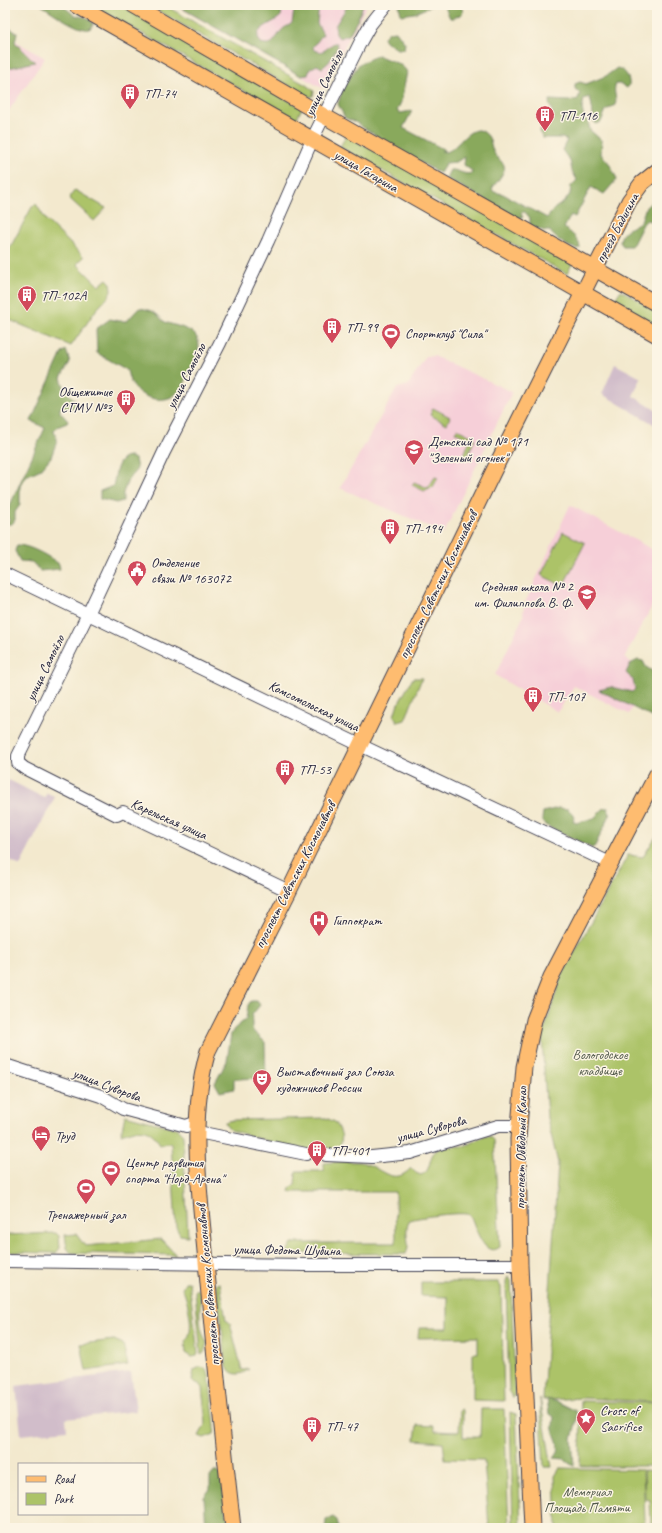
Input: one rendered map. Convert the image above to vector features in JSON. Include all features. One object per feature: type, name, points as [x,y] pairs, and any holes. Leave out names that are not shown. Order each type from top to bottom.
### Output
[{"type":"main road","name":"улица Гагарина","points":[[76,5],[657,335]]},
{"type":"main road","name":"улица Гагарина","points":[[133,5],[324,116],[657,304]]},
{"type":"main road","name":"проезд Бадигина","points":[[595,270],[629,201],[642,183],[657,171]]},
{"type":"main road","name":"проспект Советских Космонавтов","points":[[233,1528],[214,1360],[207,1264],[200,1197],[198,1127],[203,1069],[208,1051],[289,891],[497,464],[595,270]]},
{"type":"main road","name":"проспект Обводный Канал","points":[[532,1528],[520,1266],[518,1126],[524,1067],[534,1020],[551,977],[657,774]]},
{"type":"street","name":"улица Самойло","points":[[18,763],[18,756],[88,614],[164,452],[220,343],[268,242],[312,140],[361,41],[370,25],[386,5]]},
{"type":"street","name":"Комсомольская улица","points":[[5,574],[360,745],[610,863]]},
{"type":"street","name":"Карельская улица","points":[[18,763],[24,768],[117,815],[123,812],[289,891]]},
{"type":"street","name":"улица Суворова","points":[[5,1066],[101,1096],[123,1109],[186,1126],[198,1127],[306,1154]]},
{"type":"street","name":"улица Суворова","points":[[326,1155],[372,1157],[410,1153],[498,1126],[518,1126]]},
{"type":"street","name":"улица Федота Шубина","points":[[5,1261],[520,1266]]},
{"type":"shaded area","points":[[174,5],[367,5],[322,88]]},
{"type":"shaded area","points":[[5,35],[45,58],[5,116]]},
{"type":"shaded area","name":"Детский сад № 171 \"Зеленый огонек\"","points":[[434,356],[512,392],[444,533],[340,488],[397,388],[408,385],[426,357]]},
{"type":"shaded area","points":[[615,364],[641,378],[633,396],[657,411],[657,426],[602,394]]},
{"type":"shaded area","name":"Средняя школа № 2 им. Филиппова В. Ф.","points":[[570,505],[657,552],[657,597],[624,658],[651,673],[629,714],[574,686],[558,712],[495,675],[523,617],[524,605]]},
{"type":"shaded area","points":[[9,780],[44,798],[47,793],[55,797],[20,866],[5,857],[5,787]]},
{"type":"shaded area","points":[[131,1372],[136,1411],[66,1419],[67,1430],[21,1435],[16,1386]]},
{"type":"green space","points":[[41,5],[62,5],[74,15],[88,18],[93,25],[90,29],[79,27]]},
{"type":"green space","points":[[92,5],[120,5],[302,108],[296,120]]},
{"type":"green space","points":[[148,5],[164,5],[306,85],[314,91],[313,96],[309,97]]},
{"type":"green space","points":[[176,5],[274,5],[282,9],[281,16],[260,30],[258,34],[258,38],[261,43],[270,44],[284,28],[292,23],[294,10],[298,6],[319,5],[317,23],[323,34],[313,47],[314,50],[320,52],[323,51],[334,43],[337,43],[338,46],[329,62],[322,68],[317,65],[310,69],[308,75],[301,76]]},
{"type":"green space","points":[[348,5],[363,5],[358,19],[349,35],[339,38],[336,34],[335,26]]},
{"type":"green space","points":[[399,5],[433,5],[415,13],[401,15]]},
{"type":"green space","points":[[444,5],[459,5],[463,10],[462,14],[454,18],[450,18]]},
{"type":"green space","points":[[5,25],[17,33],[15,42],[35,62],[5,69]]},
{"type":"green space","points":[[396,31],[405,43],[404,49],[397,49],[384,40],[384,37],[389,32]]},
{"type":"green space","points":[[378,55],[402,66],[407,72],[401,102],[397,111],[400,113],[412,111],[403,128],[445,150],[441,151],[445,152],[455,147],[471,132],[476,130],[482,131],[490,139],[494,153],[504,165],[504,171],[492,189],[494,192],[503,194],[547,218],[555,208],[565,201],[570,194],[571,186],[577,180],[572,171],[570,161],[562,150],[567,140],[562,138],[543,138],[539,132],[543,125],[552,118],[553,113],[549,103],[550,100],[569,101],[578,99],[580,93],[575,89],[575,84],[580,82],[586,84],[606,76],[617,68],[625,72],[629,80],[629,86],[627,88],[621,84],[616,84],[615,105],[606,110],[601,122],[596,124],[594,122],[591,101],[589,97],[584,99],[582,109],[584,117],[588,122],[590,130],[602,141],[601,154],[609,163],[617,179],[604,194],[591,187],[575,217],[571,215],[564,228],[575,236],[580,248],[572,248],[568,246],[555,237],[550,231],[545,231],[530,226],[530,218],[525,212],[522,212],[521,214],[523,217],[518,218],[446,178],[450,170],[456,170],[466,174],[472,173],[472,171],[464,165],[465,157],[456,162],[446,163],[440,173],[401,152],[355,122],[345,118],[338,104],[343,88],[359,64]]},
{"type":"green space","points":[[346,135],[573,262],[567,274],[340,147]]},
{"type":"green space","points":[[75,190],[106,208],[94,221],[69,198]]},
{"type":"green space","points":[[654,200],[657,200],[657,223],[647,220],[643,224],[632,246],[623,246],[620,242],[625,231],[641,221],[646,207]]},
{"type":"green space","points":[[36,204],[46,220],[84,257],[77,264],[99,286],[107,279],[110,282],[111,290],[109,296],[96,310],[71,346],[5,318],[5,257],[32,207]]},
{"type":"green space","points":[[621,290],[657,311],[657,327],[613,302]]},
{"type":"green space","points":[[139,308],[152,312],[165,322],[192,332],[197,338],[199,345],[198,351],[185,383],[177,393],[166,399],[153,399],[141,393],[131,382],[127,370],[97,353],[96,329],[110,319],[127,321]]},
{"type":"green space","points":[[66,350],[70,362],[61,378],[65,390],[74,399],[76,405],[71,409],[63,407],[60,408],[60,412],[68,421],[67,423],[57,427],[54,431],[57,441],[51,457],[41,469],[26,476],[20,486],[20,505],[15,512],[15,520],[12,524],[5,524],[10,520],[5,516],[45,428],[31,421],[62,353]]},
{"type":"green space","points":[[433,408],[450,417],[447,424],[430,415]]},
{"type":"green space","points":[[457,429],[475,438],[467,458],[463,457],[470,440],[455,432]]},
{"type":"green space","points":[[131,457],[135,459],[137,469],[128,480],[123,493],[123,501],[116,503],[100,499],[100,491],[113,486],[119,464],[122,460]]},
{"type":"green space","points":[[435,477],[438,478],[433,487],[424,491],[412,485],[414,482],[428,488]]},
{"type":"green space","points":[[563,532],[585,543],[563,586],[541,575]]},
{"type":"green space","points":[[17,545],[34,549],[45,555],[59,564],[60,569],[40,571],[32,562],[20,561],[15,551]]},
{"type":"green space","points":[[638,660],[643,661],[646,667],[657,674],[657,715],[654,718],[599,690],[611,687],[632,692],[635,689],[633,680],[626,673],[630,664]]},
{"type":"green space","points":[[413,678],[422,678],[405,720],[398,722],[394,716],[397,706]]},
{"type":"green space","points":[[558,808],[568,809],[575,817],[573,821],[576,823],[594,818],[604,808],[608,808],[610,815],[595,846],[592,848],[545,825],[542,819],[543,812]]},
{"type":"green space","name":"Вологодское кладбище","points":[[657,835],[657,1402],[583,1398],[543,1400],[558,1163],[547,1118],[542,1038],[561,977],[628,855],[643,857]]},
{"type":"green space","points":[[251,1001],[257,1001],[260,1005],[252,1015],[252,1028],[253,1031],[265,1042],[266,1078],[234,1079],[234,1089],[220,1092],[215,1083],[227,1061],[231,1034],[234,1029],[246,1019],[248,1005]]},
{"type":"green space","points":[[125,1115],[179,1129],[183,1136],[188,1236],[180,1235],[176,1227],[171,1143],[160,1144],[152,1134],[143,1130],[133,1130],[121,1134]]},
{"type":"green space","points":[[326,1118],[335,1122],[342,1136],[341,1144],[336,1150],[309,1150],[283,1145],[230,1130],[225,1124],[225,1122],[233,1120]]},
{"type":"green space","points":[[487,1136],[494,1140],[500,1247],[494,1250],[489,1249],[484,1245],[477,1233],[470,1215],[450,1214],[410,1220],[407,1229],[408,1249],[406,1254],[286,1253],[292,1243],[396,1243],[395,1192],[289,1192],[290,1188],[295,1185],[296,1171],[324,1171],[324,1163],[359,1162],[391,1176],[404,1174],[411,1168],[416,1173],[421,1175],[425,1173],[429,1167],[432,1156],[440,1148],[464,1146]]},
{"type":"green space","points":[[56,1233],[59,1236],[60,1248],[56,1253],[6,1252],[8,1249],[5,1242],[5,1235]]},
{"type":"green space","points":[[76,1234],[85,1246],[161,1239],[176,1255],[71,1253],[67,1248],[65,1235]]},
{"type":"green space","points":[[508,1277],[511,1280],[515,1391],[514,1396],[512,1397],[509,1392],[506,1281]]},
{"type":"green space","points":[[185,1282],[189,1282],[198,1353],[197,1356],[192,1357],[186,1353],[185,1349],[190,1332],[190,1322],[189,1309],[182,1288]]},
{"type":"green space","points":[[421,1282],[498,1282],[501,1287],[504,1401],[473,1400],[473,1353],[478,1353],[478,1337],[418,1338],[419,1328],[448,1328],[448,1297],[421,1296]]},
{"type":"green space","points":[[220,1283],[226,1320],[230,1323],[242,1370],[249,1369],[241,1374],[235,1374],[227,1367],[216,1284]]},
{"type":"green space","points":[[197,1289],[201,1292],[200,1324],[207,1343],[204,1353],[201,1355],[195,1291]]},
{"type":"green space","points":[[114,1340],[123,1344],[128,1365],[86,1371],[81,1344]]},
{"type":"green space","points":[[200,1367],[205,1368],[209,1375],[215,1426],[214,1434],[204,1438],[199,1436],[206,1423],[202,1388],[199,1384],[192,1381],[194,1370]]},
{"type":"green space","points":[[540,1398],[552,1467],[544,1467]]},
{"type":"green space","points":[[547,1399],[558,1402],[576,1411],[577,1419],[572,1439],[574,1466],[565,1459],[554,1458],[557,1455],[558,1448],[553,1428],[554,1417],[549,1413]]},
{"type":"green space","points":[[581,1401],[657,1403],[657,1466],[580,1466]]},
{"type":"green space","points":[[461,1409],[463,1410],[463,1437],[480,1437],[481,1409],[504,1409],[509,1528],[489,1528],[484,1460],[445,1459],[443,1442],[415,1440],[417,1425],[434,1426],[435,1431],[459,1432]]},
{"type":"green space","points":[[510,1412],[516,1414],[521,1528],[513,1528]]},
{"type":"green space","name":"Мемориал Площадь Памяти","points":[[560,1468],[643,1470],[645,1521],[635,1525],[614,1528],[557,1528],[555,1476]]},
{"type":"green space","points":[[644,1470],[657,1471],[657,1528],[627,1528],[651,1524],[650,1500],[645,1499]]},
{"type":"green space","points":[[214,1472],[218,1472],[221,1475],[229,1528],[206,1528],[204,1497],[210,1489],[210,1477]]},
{"type":"green space","points":[[333,1517],[337,1520],[339,1528],[325,1528],[326,1520]]},
{"type":"place","name":"ТП-74","points":[[130,110]]},
{"type":"place","name":"ТП-116","points":[[545,132]]},
{"type":"place","name":"ТП-102А","points":[[27,312]]},
{"type":"place","name":"ТП-99","points":[[332,344]]},
{"type":"place","name":"Спортклуб \"Сила\"","points":[[391,350]]},
{"type":"place","name":"Общежитие СГМУ №3","points":[[126,416]]},
{"type":"place","name":"Детский сад № 171 \"Зеленый огонек\"","points":[[414,466]]},
{"type":"place","name":"ТП-194","points":[[390,545]]},
{"type":"place","name":"Отделение связи № 163072","points":[[137,587]]},
{"type":"place","name":"Средняя школа № 2 им. Филиппова В. Ф.","points":[[587,611]]},
{"type":"place","name":"ТП-107","points":[[533,713]]},
{"type":"place","name":"ТП-53","points":[[285,786]]},
{"type":"place","name":"Гиппократ","points":[[319,937]]},
{"type":"place","name":"Выставочный зал Союза художников России","points":[[262,1096]]},
{"type":"place","name":"Труд","points":[[41,1152]]},
{"type":"place","name":"ТП-401","points":[[317,1167]]},
{"type":"place","name":"Центр развития спорта \"Норд-Арена\"","points":[[111,1187]]},
{"type":"place","name":"Тренажерный зал","points":[[86,1205]]},
{"type":"place","name":"Cross of Sacrifice","points":[[586,1435]]},
{"type":"place","name":"ТП-47","points":[[312,1443]]}]
